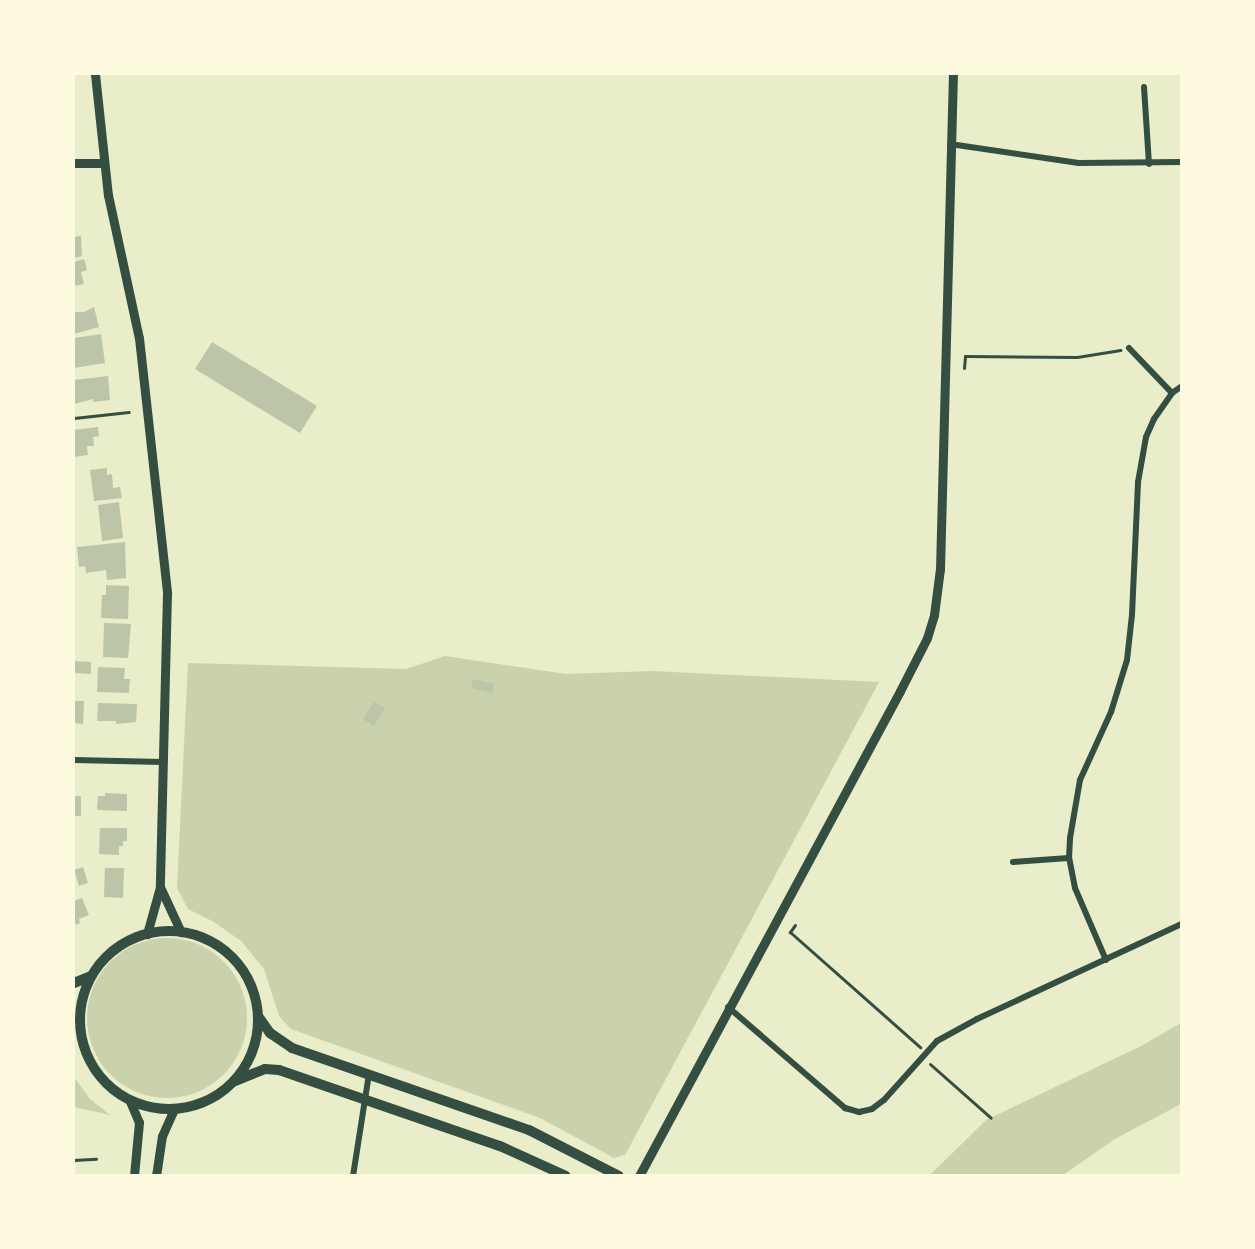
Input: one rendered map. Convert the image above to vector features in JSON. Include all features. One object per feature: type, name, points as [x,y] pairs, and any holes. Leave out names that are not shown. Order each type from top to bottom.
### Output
[{"type":"main road","points":[[181,932],[212,942],[237,962],[254,990],[258,1016],[257,1038],[252,1054],[235,1081],[217,1096],[197,1105],[174,1109],[145,1106],[129,1100],[101,1077],[84,1046],[77,1027],[91,976],[115,949],[147,934],[181,932]]},
{"type":"main road","points":[[74,983],[91,976]]},
{"type":"main road","points":[[258,1016],[280,1042],[529,1130],[619,1176]]},
{"type":"main road","points":[[235,1081],[265,1069],[279,1070],[527,1156],[566,1176]]},
{"type":"street","points":[[95,74],[104,163],[136,322],[164,549],[167,640],[160,887],[147,934]]},
{"type":"street","points":[[639,1176],[900,691],[927,638],[934,615],[940,569],[953,74]]},
{"type":"street","points":[[1144,87],[1149,164]]},
{"type":"street","points":[[950,144],[1079,163],[1182,162]]},
{"type":"street","points":[[74,163],[104,163]]},
{"type":"street","points":[[1129,348],[1172,393]]},
{"type":"street","points":[[1106,960],[1082,910],[1069,858],[1070,838],[1080,780],[1111,712],[1127,660],[1132,615],[1137,482],[1146,437],[1154,419],[1172,393],[1182,386]]},
{"type":"street","points":[[74,760],[162,762]]},
{"type":"street","points":[[1013,862],[1069,858]]},
{"type":"street","points":[[160,887],[181,932]]},
{"type":"street","points":[[728,1007],[851,1111],[859,1112],[872,1108],[884,1100],[937,1041],[977,1019],[1182,924]]},
{"type":"street","points":[[353,1176],[369,1074]]},
{"type":"street","points":[[129,1100],[139,1122],[134,1176]]},
{"type":"street","points":[[156,1176],[162,1136],[174,1109]]},
{"type":"path","points":[[964,368],[964,356],[1077,357],[1108,354],[1129,348]]},
{"type":"path","points":[[74,418],[129,412]]},
{"type":"path","points":[[795,925],[790,932],[991,1118]]},
{"type":"path","points":[[74,1160],[96,1159]]},
{"type":"green space","points":[[445,656],[566,674],[652,671],[879,682],[625,1155],[614,1158],[540,1118],[291,1029],[279,1016],[264,969],[241,941],[214,922],[188,909],[177,888],[188,663],[406,669]]},
{"type":"green space","points":[[167,938],[197,944],[223,962],[241,988],[247,1018],[241,1048],[223,1074],[197,1092],[167,1098],[137,1092],[111,1074],[93,1048],[87,1018],[93,988],[111,962],[137,944]]},
{"type":"green space","points":[[1181,1023],[1181,1104],[1115,1139],[1063,1175],[929,1176],[986,1120],[1141,1046]]},
{"type":"green space","points":[[74,1077],[90,1099],[110,1115],[74,1107]]},
{"type":"building","points":[[81,236],[82,256],[74,258],[74,237]]},
{"type":"building","points":[[84,259],[87,270],[81,272],[84,284],[74,286],[74,262]]},
{"type":"building","points":[[94,307],[99,327],[74,334],[74,312],[84,312]]},
{"type":"building","points":[[101,334],[105,363],[74,368],[74,338]]},
{"type":"building","points":[[212,342],[317,406],[300,433],[195,369]]},
{"type":"building","points":[[108,376],[110,400],[93,402],[93,399],[74,404],[74,380]]},
{"type":"building","points":[[98,427],[99,436],[93,437],[94,446],[87,446],[88,455],[74,457],[74,430]]},
{"type":"building","points":[[107,468],[107,475],[112,474],[113,488],[120,487],[122,498],[94,501],[90,470]]},
{"type":"building","points":[[119,502],[123,538],[102,541],[98,505]]},
{"type":"building","points":[[125,542],[126,578],[107,580],[106,570],[86,573],[85,566],[79,567],[77,547]]},
{"type":"building","points":[[106,585],[129,586],[128,619],[101,618],[102,595],[106,595]]},
{"type":"building","points":[[104,623],[131,624],[128,658],[103,657]]},
{"type":"building","points":[[74,661],[91,662],[91,674],[74,673]]},
{"type":"building","points":[[98,667],[125,668],[124,679],[130,679],[129,693],[97,692]]},
{"type":"building","points":[[473,679],[494,684],[492,693],[471,688]]},
{"type":"building","points":[[74,701],[84,701],[83,724],[74,723]]},
{"type":"building","points":[[374,702],[385,708],[374,726],[363,719]]},
{"type":"building","points":[[98,703],[137,704],[136,722],[116,724],[116,721],[97,721]]},
{"type":"building","points":[[105,793],[127,794],[127,811],[97,810],[98,796],[105,796]]},
{"type":"building","points":[[74,796],[81,796],[81,816],[74,816]]},
{"type":"building","points":[[100,828],[127,828],[127,841],[123,841],[123,846],[119,846],[119,855],[99,854]]},
{"type":"building","points":[[83,867],[88,883],[79,886],[74,870]]},
{"type":"building","points":[[105,868],[124,868],[123,898],[104,897]]},
{"type":"building","points":[[82,898],[89,915],[79,919],[80,923],[74,925],[74,901]]}]
